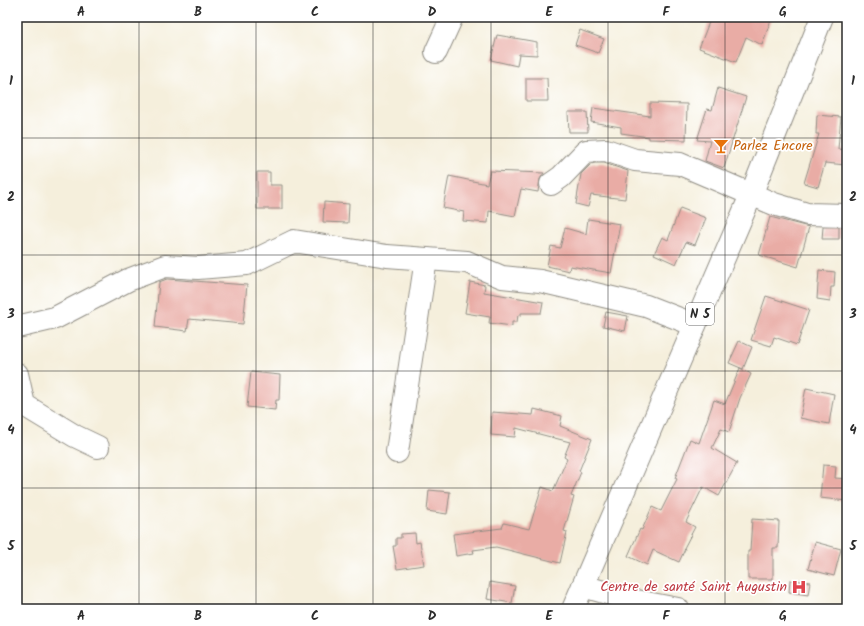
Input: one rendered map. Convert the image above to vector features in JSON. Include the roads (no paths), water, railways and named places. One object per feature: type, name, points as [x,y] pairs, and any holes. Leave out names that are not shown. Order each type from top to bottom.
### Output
[{"type":"main road","points":[[436,52],[452,17]]},
{"type":"main road","name":"N 5","points":[[573,609],[751,195],[822,17]]},
{"type":"main road","points":[[551,184],[561,177],[586,150],[606,150],[635,160],[680,164],[751,195],[807,214],[847,215]]},
{"type":"main road","points":[[17,328],[55,318],[128,280],[166,266],[198,268],[247,264],[294,241],[387,256],[467,262],[502,277],[540,281],[646,306],[695,325]]},
{"type":"main road","points":[[397,452],[426,259]]},
{"type":"main road","points":[[17,374],[24,405],[75,436],[98,447]]},
{"type":"main road","points":[[583,586],[631,600],[678,609]]},
{"type":"place","name":"Parlez Encore","points":[[721,146]]},
{"type":"place","name":"Centre de santé Saint Augustin","points":[[799,587]]}]
